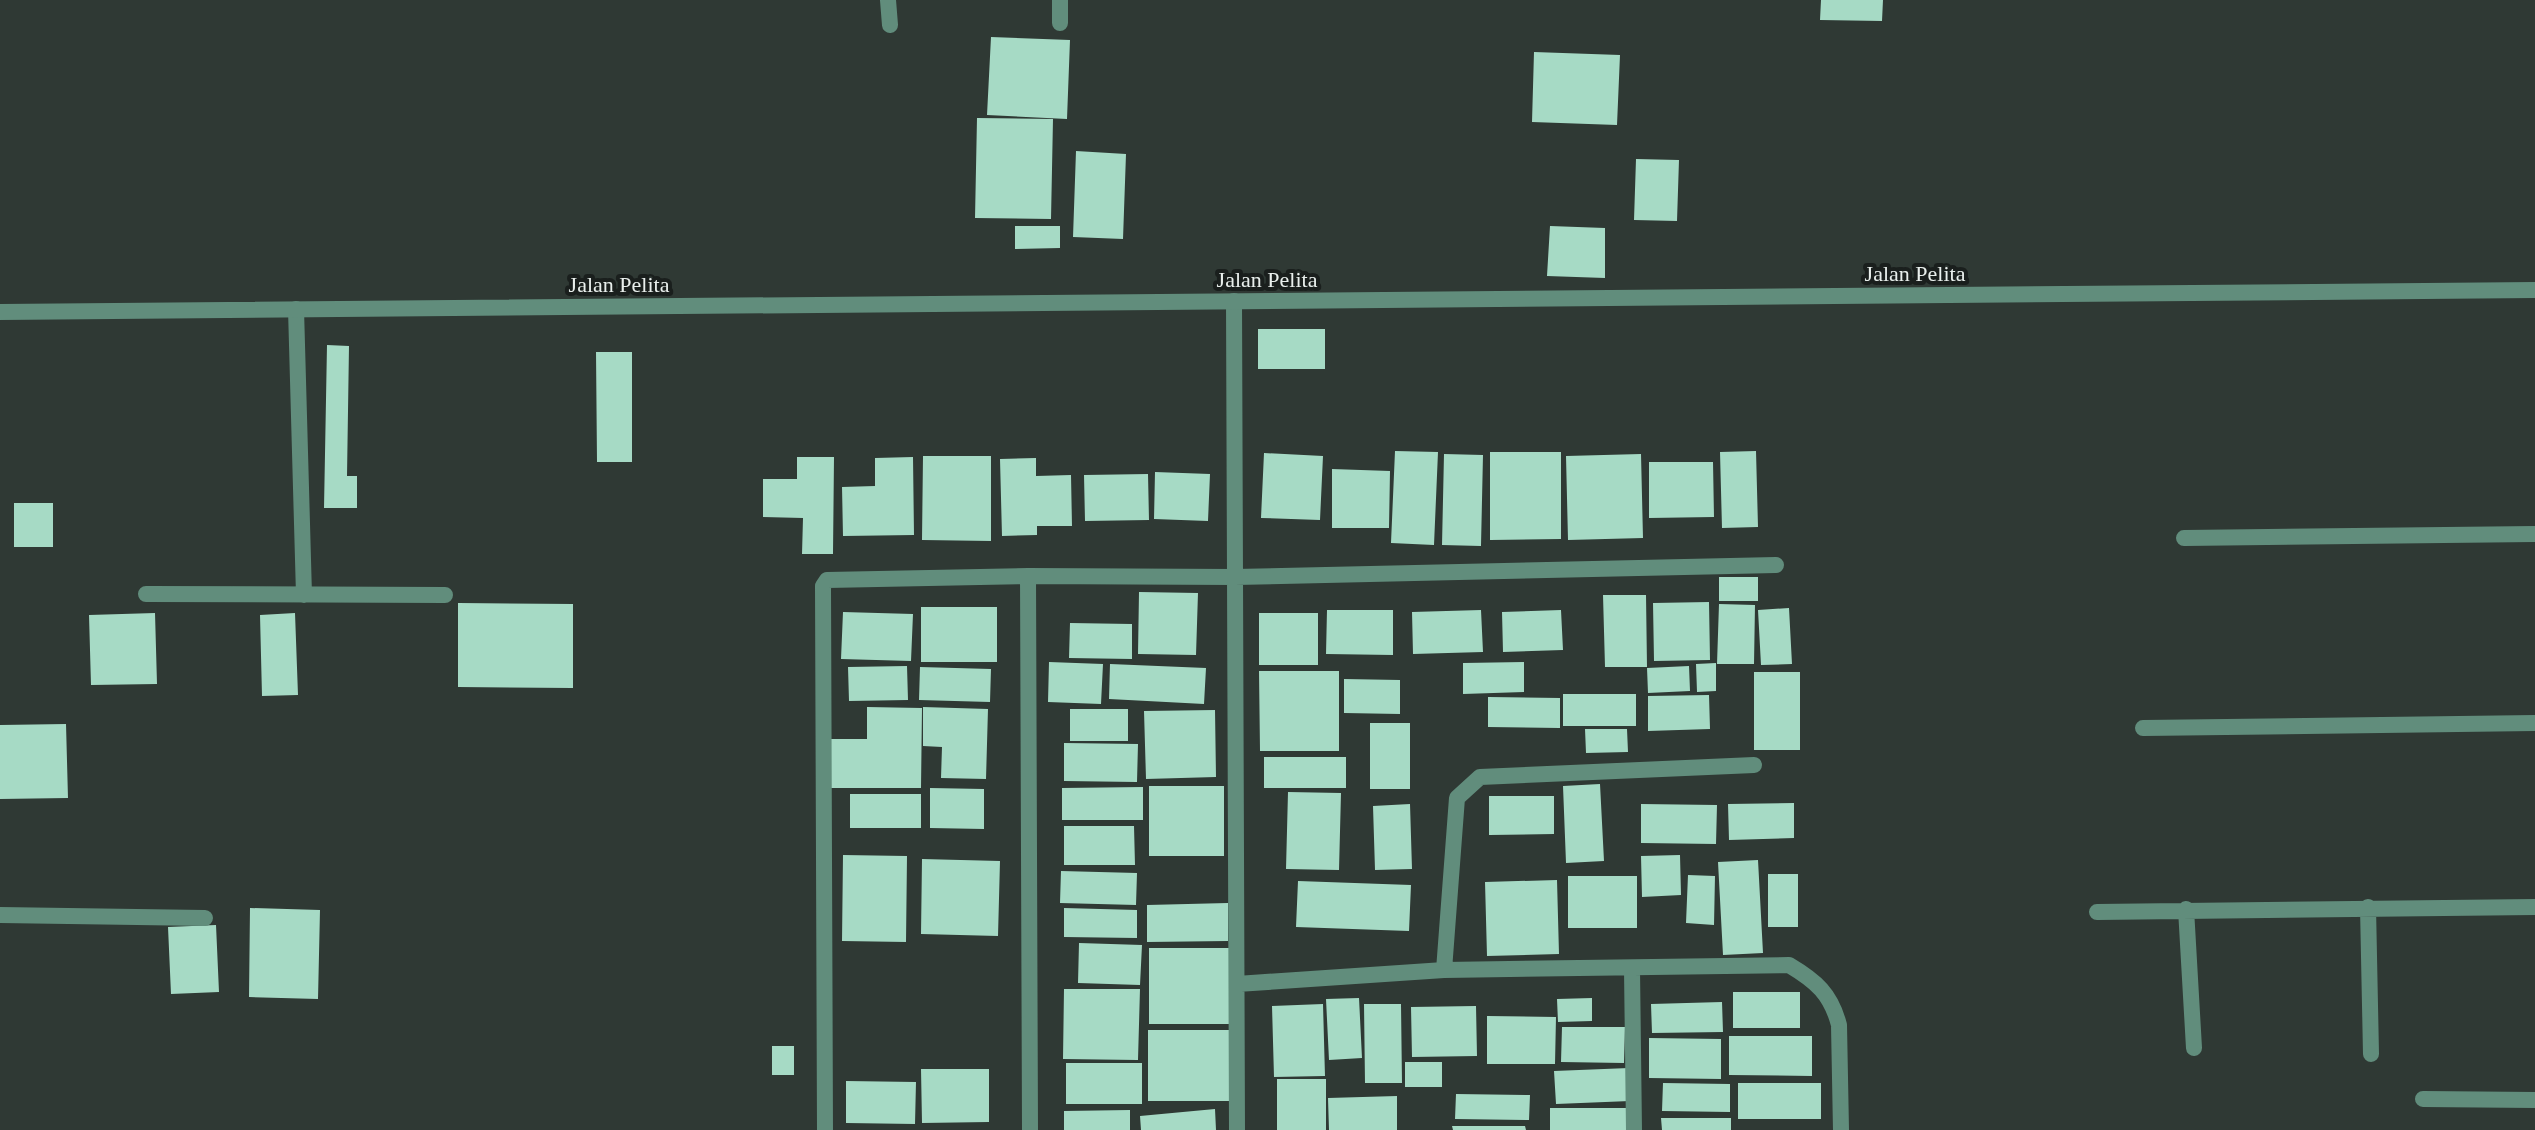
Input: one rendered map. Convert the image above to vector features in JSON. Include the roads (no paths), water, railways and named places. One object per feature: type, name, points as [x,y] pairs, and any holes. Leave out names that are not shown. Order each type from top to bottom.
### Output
[{"type":"street","points":[[888,0],[890,25]]},
{"type":"street","points":[[1060,0],[1060,23]]},
{"type":"street","name":"Jalan Pelita","points":[[0,312],[2535,290]]},
{"type":"street","points":[[1234,301],[1237,1130]]},
{"type":"street","points":[[296,309],[304,595]]},
{"type":"street","points":[[2184,538],[2535,534]]},
{"type":"street","points":[[825,1130],[823,586],[833,578],[1235,577],[1776,565]]},
{"type":"street","points":[[1028,576],[1030,1130]]},
{"type":"street","points":[[146,594],[445,595]]},
{"type":"street","points":[[2143,728],[2535,723]]},
{"type":"street","points":[[1444,970],[1457,798],[1480,777],[1754,765]]},
{"type":"street","points":[[2368,907],[2371,1054]]},
{"type":"street","points":[[2097,912],[2535,907]]},
{"type":"street","points":[[2186,909],[2194,1048]]},
{"type":"street","points":[[0,915],[205,918]]},
{"type":"street","points":[[1237,984],[1444,970],[1789,965],[1807,975],[1829,995],[1839,1025],[1841,1130]]},
{"type":"street","points":[[1632,969],[1634,1130]]},
{"type":"street","points":[[2423,1099],[2535,1100]]}]
